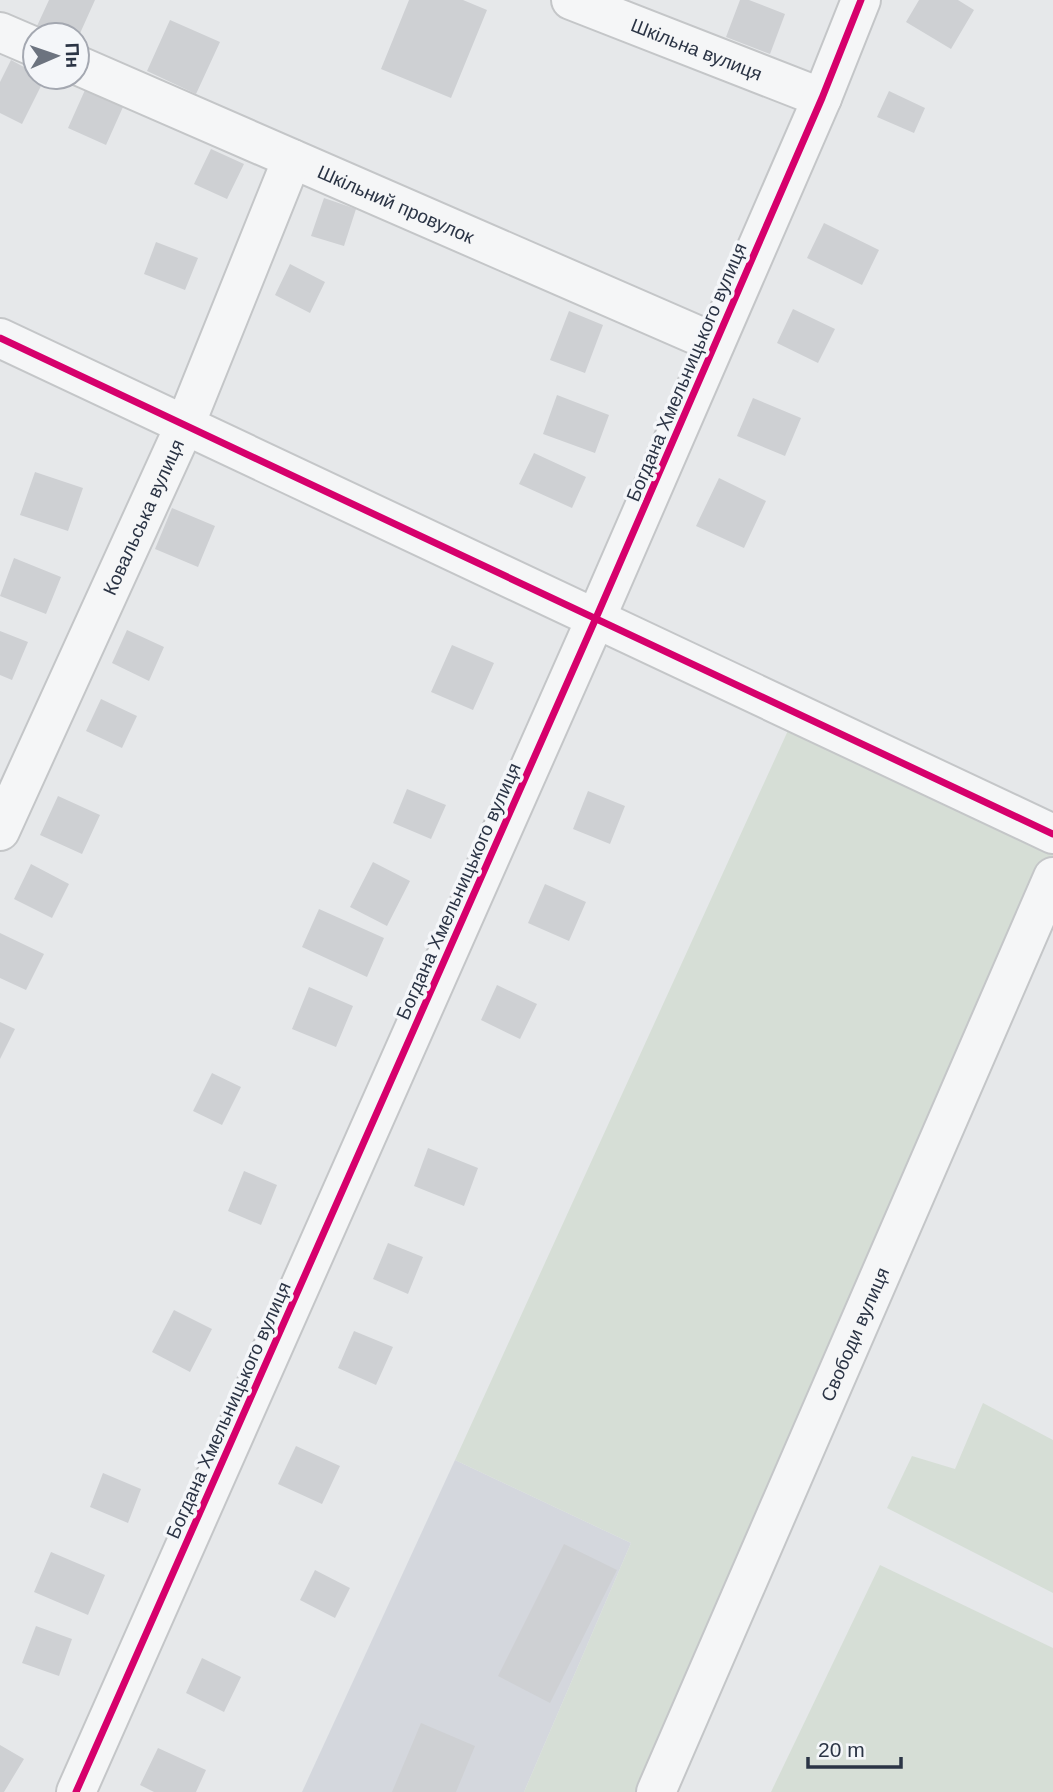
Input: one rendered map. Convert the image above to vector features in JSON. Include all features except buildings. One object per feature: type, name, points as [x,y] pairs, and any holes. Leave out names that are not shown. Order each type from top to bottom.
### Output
[{"type":"street","name":"Шкільна вулиця","points":[[571,0],[822,98]]},
{"type":"street","name":"Богдана Хмельницького вулиця","points":[[76,1792],[596,618],[822,98],[861,0]]},
{"type":"street","points":[[0,32],[21,41]]},
{"type":"street","name":"Шкільний провулок","points":[[91,71],[715,343]]},
{"type":"street","name":"Ковальська вулиця","points":[[0,831],[185,425],[292,159]]},
{"type":"street","points":[[0,338],[1053,834]]},
{"type":"street","name":"Свободи вулиця","points":[[656,1792],[1053,877]]},
{"type":"shaded area","points":[[796,713],[1053,834],[1053,877],[656,1792],[524,1792],[631,1543],[455,1460]]},
{"type":"shaded area","points":[[983,1403],[1053,1440],[1053,1593],[887,1508],[912,1456],[955,1469]]},
{"type":"shaded area","points":[[455,1460],[631,1543],[524,1792],[302,1792]]},
{"type":"shaded area","points":[[880,1565],[1053,1648],[1053,1792],[771,1792]]},
{"type":"cycle path","points":[[76,1792],[596,618],[822,98],[861,0]]},
{"type":"cycle path","points":[[0,338],[1053,834]]}]
